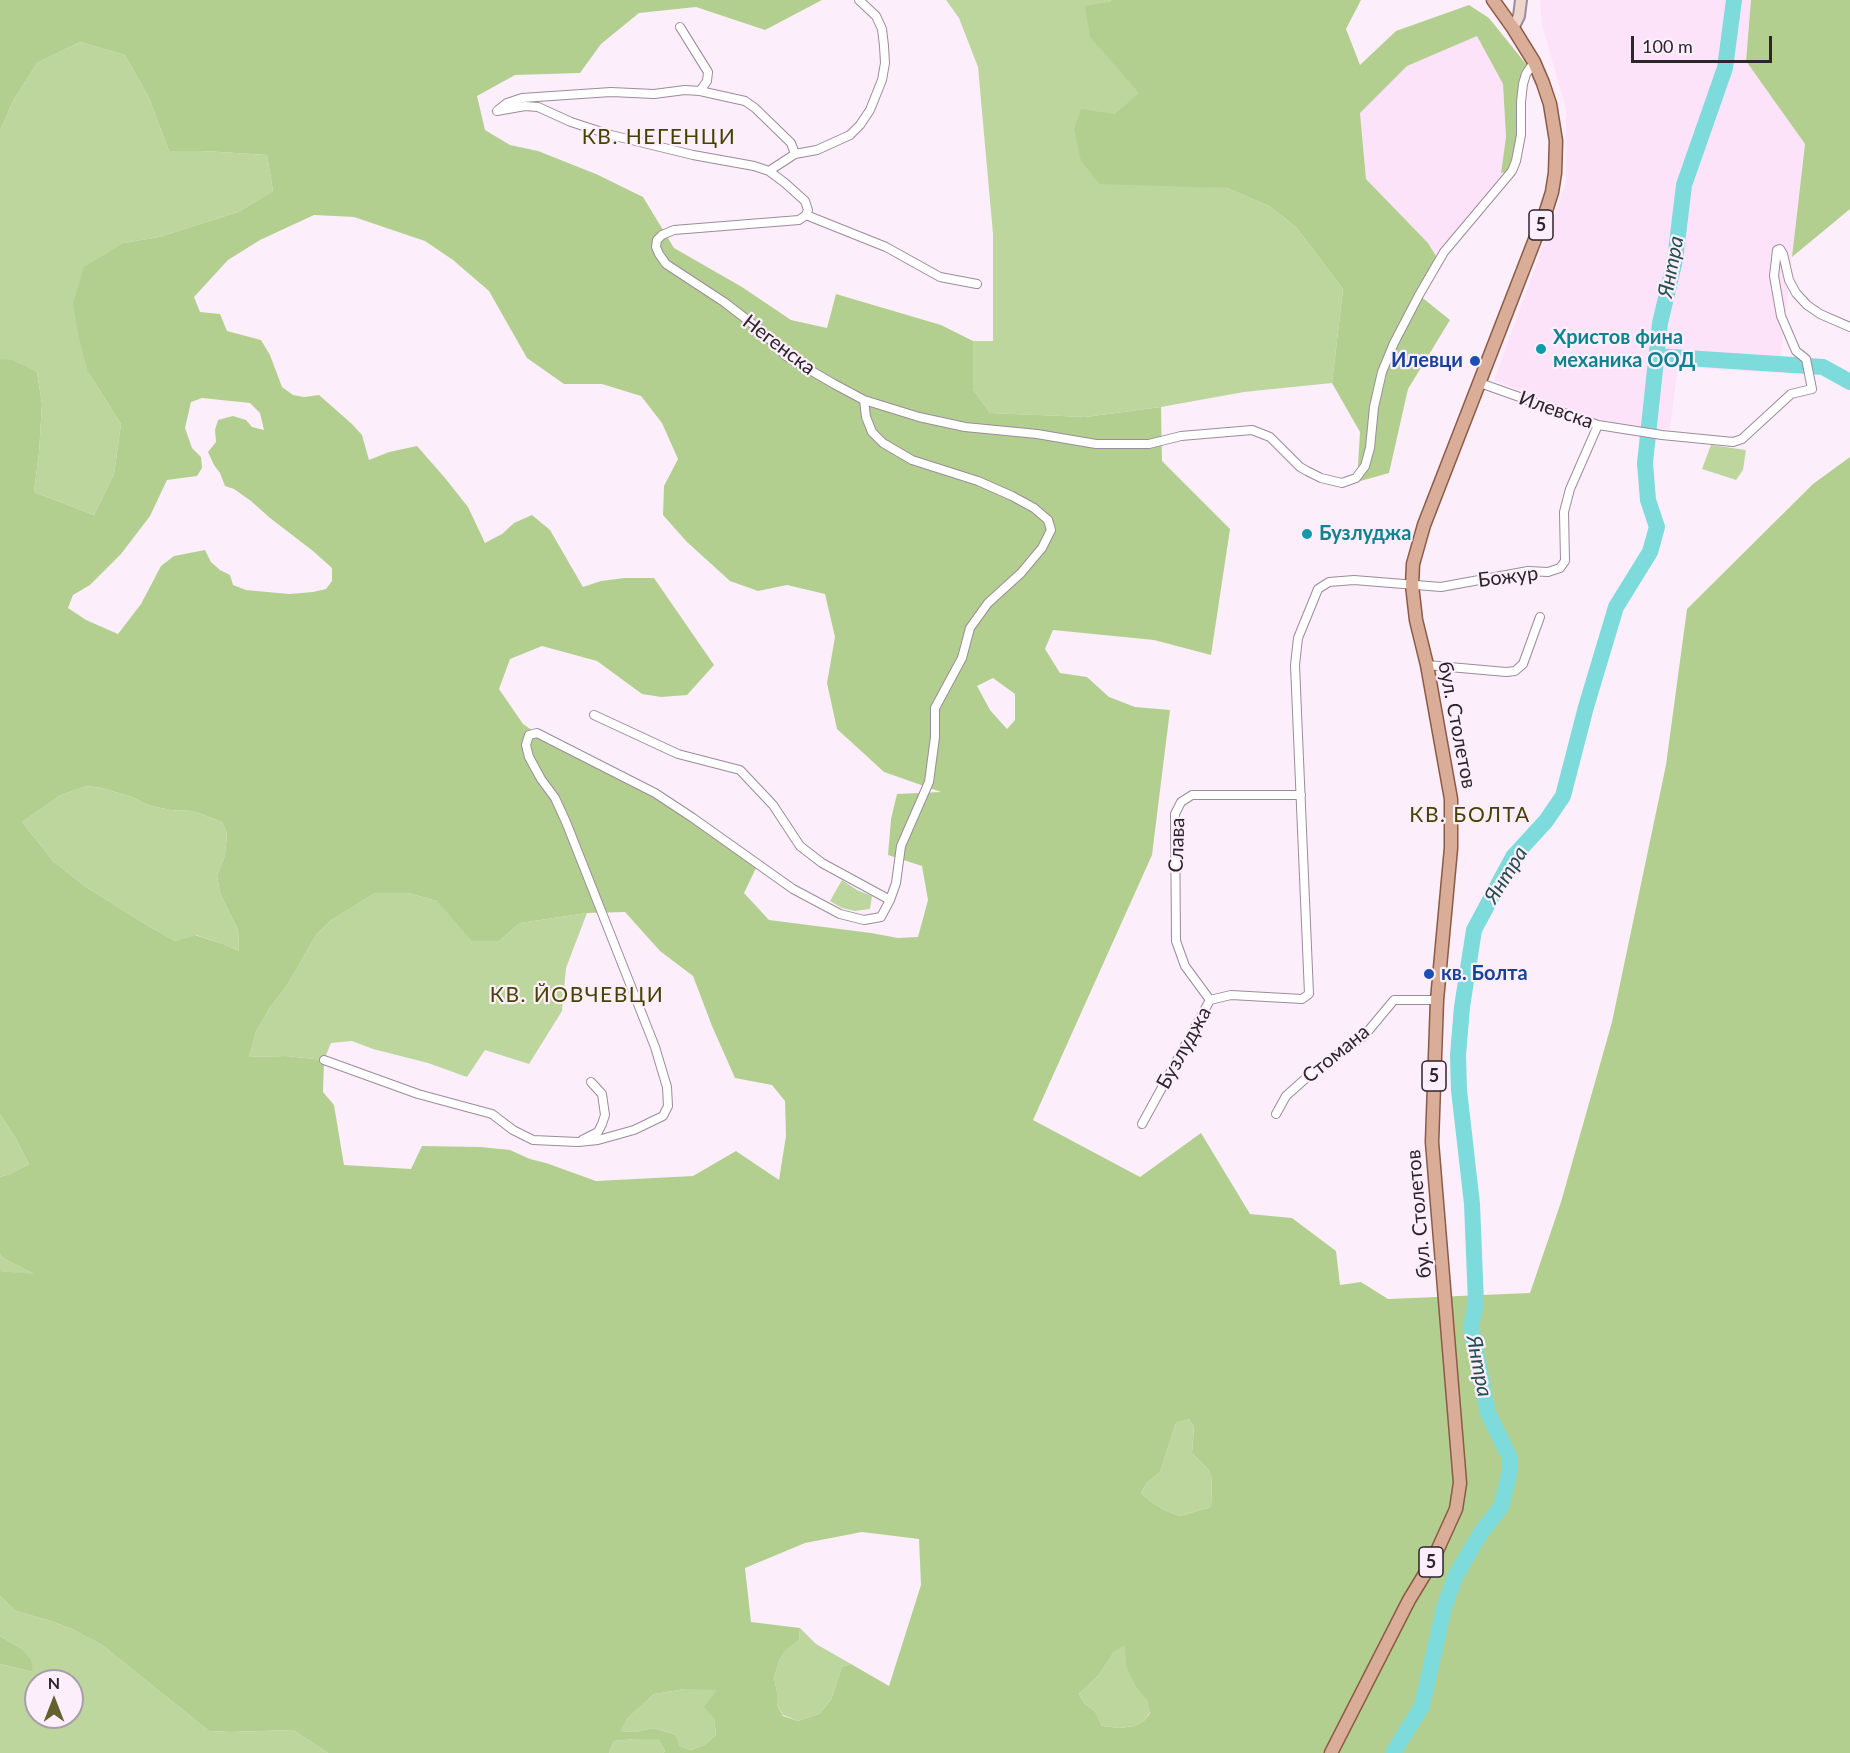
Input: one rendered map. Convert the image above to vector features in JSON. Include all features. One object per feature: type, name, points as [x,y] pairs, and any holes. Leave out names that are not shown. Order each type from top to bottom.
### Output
[{"type":"main road","name":"5","points":[[1493,0],[1534,62]]},
{"type":"main road","points":[[1513,28],[1519,16],[1521,0]]},
{"type":"main road","name":"бул. Столетов","points":[[1331,1753],[1408,1600],[1431,1562],[1456,1509],[1460,1483],[1432,1142],[1437,1000],[1453,822],[1451,799],[1416,620],[1413,564],[1425,525],[1552,192],[1556,141],[1551,104],[1534,62]]},
{"type":"street","points":[[769,171],[795,154],[817,150],[850,135],[870,110],[877,95],[885,63],[884,46],[882,29],[876,16],[859,0]]},
{"type":"street","points":[[680,27],[708,72],[707,81],[700,91]]},
{"type":"street","name":"Негенска","points":[[806,215],[799,219],[674,230],[662,235],[657,240],[656,247],[666,264],[724,302],[763,332],[786,356],[864,400],[919,417],[965,427],[1037,434],[1096,444],[1149,444],[1189,435],[1252,430],[1270,437],[1307,471],[1321,478],[1342,483],[1350,481],[1361,473],[1368,458],[1374,406],[1382,372],[1386,359],[1415,303],[1444,252],[1512,171],[1521,135],[1523,84],[1534,62]]},
{"type":"street","points":[[795,154],[791,143],[745,101],[700,91],[685,90],[654,94],[611,92],[522,98],[507,103],[497,111],[525,106],[538,107],[571,122],[610,135],[769,171],[805,201],[808,210],[806,215],[886,247],[940,277],[978,284]]},
{"type":"street","name":"Илевска","points":[[1480,383],[1598,425],[1634,432],[1733,442],[1742,439],[1791,394],[1812,388],[1806,359],[1796,351],[1781,316],[1774,276],[1777,250],[1780,249],[1783,254],[1789,280],[1796,293],[1807,305],[1850,327]]},
{"type":"street","points":[[324,1060],[418,1094],[492,1114],[513,1130],[533,1140],[578,1142],[598,1140],[634,1131],[663,1116],[668,1106],[667,1087],[655,1047],[566,822],[555,798],[529,757],[526,745],[529,735],[537,733],[655,793],[793,889],[840,914],[864,920],[881,917],[896,884],[901,846],[929,782],[935,737],[935,708],[962,658],[970,628],[988,603],[1021,573],[1042,549],[1051,530],[1048,520],[1034,508],[1012,496],[978,481],[912,459],[883,443],[872,432],[866,417],[864,400]]},
{"type":"street","name":"Божур","points":[[1413,585],[1441,587],[1528,571],[1548,572],[1560,568],[1565,561],[1564,512],[1570,489],[1598,425]]},
{"type":"street","name":"Бузлуджа","points":[[1142,1124],[1210,1000],[1231,995],[1302,999],[1309,994],[1295,665],[1298,638],[1318,589],[1329,582],[1354,580],[1413,585]]},
{"type":"street","points":[[1426,665],[1515,671],[1523,664],[1540,617]]},
{"type":"street","points":[[594,715],[678,754],[740,770],[773,805],[800,846],[822,863],[890,900]]},
{"type":"street","name":"Слава","points":[[1210,1000],[1185,966],[1176,941],[1175,814],[1181,802],[1192,795],[1301,795]]},
{"type":"street","name":"Стомана","points":[[1275,1114],[1286,1096],[1315,1070],[1364,1036],[1395,1000],[1437,1000]]},
{"type":"street","points":[[578,1142],[598,1132],[604,1115],[602,1094],[591,1082]]},
{"type":"shaded area","points":[[1540,0],[1751,0],[1746,61],[1805,144],[1779,373],[1678,367],[1670,429],[1640,429],[1598,423],[1494,380],[1566,183],[1566,109],[1542,25]]},
{"type":"shaded area","points":[[1477,35],[1503,84],[1506,137],[1501,173],[1512,171],[1437,263],[1436,256],[1428,243],[1366,179],[1360,113],[1407,66]]},
{"type":"green space","points":[[0,0],[822,0],[765,30],[696,7],[639,13],[601,44],[580,73],[515,75],[477,96],[485,130],[510,145],[538,151],[596,174],[643,197],[674,248],[742,287],[791,320],[827,328],[836,294],[941,325],[973,341],[973,389],[990,413],[1085,417],[1161,407],[1162,461],[1230,529],[1211,655],[1154,640],[1053,630],[1045,649],[1060,673],[1087,677],[1109,697],[1135,707],[1170,710],[1152,855],[1033,1120],[1140,1177],[1201,1133],[1250,1214],[1292,1218],[1336,1251],[1340,1285],[1361,1282],[1388,1299],[1530,1293],[1561,1202],[1612,1022],[1666,765],[1687,609],[1813,484],[1850,457],[1850,1753],[663,1753],[665,1751],[658,1739],[635,1739],[614,1741],[609,1753],[328,1753],[293,1730],[209,1731],[102,1645],[72,1629],[16,1611],[0,1596],[0,1271],[34,1274],[3,1258],[0,1254],[0,1177],[29,1164],[0,1114],[0,359],[12,360],[37,372],[42,404],[34,492],[94,515],[114,474],[121,424],[88,372],[78,334],[73,304],[84,267],[124,243],[159,237],[238,212],[273,191],[267,155],[169,151],[149,98],[125,55],[80,42],[37,63],[13,101],[0,131]],"holes":[[[314,215],[354,217],[425,241],[453,260],[489,291],[527,358],[564,384],[602,384],[641,396],[662,423],[678,459],[664,486],[663,515],[687,542],[730,581],[758,591],[787,585],[825,594],[835,637],[827,683],[837,729],[884,772],[941,792],[897,794],[891,819],[888,855],[922,866],[928,900],[918,937],[898,938],[769,920],[744,893],[758,864],[655,793],[536,733],[523,724],[499,689],[510,659],[542,646],[597,661],[642,694],[661,697],[687,695],[714,665],[654,578],[624,578],[601,581],[583,587],[550,530],[532,515],[514,523],[502,534],[485,543],[468,507],[417,446],[389,452],[369,460],[362,435],[319,395],[304,397],[293,395],[282,387],[270,355],[261,340],[227,331],[220,314],[200,312],[194,297],[228,260],[260,240]],[[202,398],[250,403],[260,413],[264,430],[252,427],[246,420],[233,416],[218,420],[215,430],[216,442],[208,452],[225,486],[234,489],[251,501],[313,551],[332,568],[332,581],[326,589],[313,592],[289,594],[246,590],[233,585],[230,575],[211,562],[205,550],[174,556],[161,566],[141,604],[118,634],[86,620],[68,608],[73,595],[90,585],[121,554],[150,516],[167,480],[197,476],[202,468],[201,457],[192,448],[185,428],[191,402]],[[993,678],[1015,694],[1015,720],[1007,729],[990,710],[977,686]],[[87,786],[132,797],[148,805],[170,810],[193,811],[222,822],[227,834],[225,855],[217,876],[220,893],[238,930],[239,951],[195,935],[175,941],[145,924],[86,887],[53,861],[22,822],[61,795]],[[375,893],[408,893],[437,901],[472,941],[499,941],[520,923],[587,913],[625,912],[660,951],[693,976],[735,1078],[772,1085],[785,1101],[786,1136],[779,1180],[736,1151],[693,1176],[596,1181],[510,1150],[481,1147],[422,1146],[411,1169],[344,1165],[334,1105],[323,1092],[324,1060],[286,1056],[249,1057],[256,1032],[270,1007],[286,987],[316,935],[330,921]],[[1189,1419],[1194,1427],[1192,1453],[1208,1469],[1212,1479],[1211,1507],[1180,1516],[1150,1501],[1141,1493],[1147,1483],[1160,1472],[1176,1423]],[[862,1532],[919,1539],[921,1585],[889,1686],[851,1664],[842,1667],[831,1700],[819,1714],[798,1721],[783,1716],[777,1705],[774,1677],[786,1649],[799,1640],[800,1628],[751,1622],[745,1568],[805,1543]],[[1125,1645],[1126,1666],[1135,1685],[1147,1700],[1150,1713],[1145,1720],[1135,1726],[1119,1728],[1102,1726],[1095,1711],[1085,1704],[1079,1694],[1098,1676],[1114,1652]],[[685,1689],[717,1690],[704,1707],[714,1718],[716,1735],[704,1745],[691,1750],[680,1746],[676,1735],[654,1728],[635,1732],[620,1731],[627,1719],[654,1694]]]},
{"type":"green space","points":[[946,0],[1111,0],[1090,36],[1140,93],[1114,114],[1168,185],[1227,188],[1269,206],[1296,227],[1343,289],[1332,383],[1244,392],[1161,407],[1085,417],[990,413],[973,389],[973,341],[993,341],[993,234],[978,67],[959,18]]},
{"type":"green space","points":[[1111,0],[1361,0],[1346,29],[1360,65],[1396,31],[1469,5],[1489,18],[1530,69],[1526,74],[1521,135],[1512,171],[1501,173],[1506,137],[1503,84],[1477,36],[1407,66],[1360,113],[1366,179],[1428,243],[1436,256],[1437,263],[1419,295],[1450,320],[1408,389],[1389,473],[1357,482],[1360,432],[1332,383],[1343,289],[1296,227],[1269,206],[1227,188],[1100,184],[1081,161],[1074,129],[1081,109],[1114,114],[1139,93],[1090,37],[1085,6]]},
{"type":"green space","points":[[1751,0],[1850,0],[1850,209],[1792,257],[1805,144],[1746,61]]},
{"type":"green space","points":[[80,42],[125,55],[149,98],[169,151],[267,155],[273,191],[238,212],[159,237],[124,243],[88,372],[121,424],[114,474],[94,515],[34,492],[42,404],[37,372],[0,359],[0,131],[13,101],[37,63]]},
{"type":"green space","points":[[1711,445],[1746,450],[1743,470],[1736,480],[1702,469]]},
{"type":"green space","points":[[87,786],[132,797],[148,805],[170,810],[193,811],[222,822],[227,834],[225,855],[217,876],[220,893],[238,930],[239,951],[196,935],[175,941],[86,887],[53,861],[22,822],[61,795]]},
{"type":"green space","points":[[842,880],[872,896],[870,909],[855,911],[842,908],[830,901]]},
{"type":"green space","points":[[375,893],[408,893],[437,901],[499,941],[520,923],[587,913],[566,968],[562,1011],[529,1064],[485,1050],[467,1077],[352,1041],[331,1043],[324,1060],[286,1056],[249,1057],[256,1032],[270,1007],[286,987],[316,935],[330,921]]},
{"type":"green space","points":[[0,1114],[29,1164],[0,1177]]},
{"type":"green space","points":[[0,1254],[3,1258],[36,1275],[0,1271]]},
{"type":"green space","points":[[1189,1419],[1194,1427],[1192,1453],[1208,1469],[1212,1479],[1211,1507],[1180,1516],[1164,1510],[1141,1493],[1147,1483],[1160,1472],[1176,1423]]},
{"type":"green space","points":[[0,1596],[16,1611],[72,1629],[102,1645],[209,1731],[293,1730],[328,1753],[0,1753],[0,1664],[24,1670],[24,1729],[84,1729],[84,1669],[32,1669],[22,1649],[0,1636]]},
{"type":"green space","points":[[800,1628],[816,1644],[851,1664],[842,1667],[831,1700],[819,1714],[798,1721],[783,1715],[777,1705],[774,1677],[786,1648],[799,1640]]},
{"type":"green space","points":[[0,1636],[22,1649],[31,1660],[32,1669],[24,1670],[0,1664]]},
{"type":"green space","points":[[1125,1644],[1150,1712],[1145,1720],[1135,1726],[1119,1728],[1102,1726],[1095,1711],[1085,1704],[1079,1694],[1098,1676],[1114,1652]]},
{"type":"green space","points":[[685,1689],[718,1689],[714,1718],[716,1735],[704,1745],[691,1750],[680,1746],[676,1735],[654,1728],[635,1732],[619,1731],[627,1719],[654,1694]]},
{"type":"green space","points":[[658,1739],[665,1751],[663,1753],[609,1753],[614,1741]]},
{"type":"waterway","name":"Янтра","points":[[1393,1753],[1422,1706],[1444,1608],[1455,1577],[1480,1534],[1501,1507],[1509,1475],[1509,1456],[1488,1413],[1471,1327],[1476,1303],[1472,1204],[1459,1090],[1458,1055],[1462,1007],[1474,930],[1513,857],[1546,821],[1563,796],[1586,707],[1616,607],[1650,552],[1657,527],[1648,500],[1645,463],[1660,323],[1675,260],[1684,185],[1725,68],[1734,0]]},
{"type":"waterway","points":[[1656,356],[1823,367],[1850,382]]},
{"type":"place","name":"Христов фина механика ООД","points":[[1541,349]]},
{"type":"place","name":"Илевци","points":[[1475,361]]},
{"type":"place","name":"Бузлуджа","points":[[1307,534]]},
{"type":"place","name":"кв. Болта","points":[[1429,974]]},
{"type":"district","name":"КВ. НЕГЕНЦИ","points":[[659,137]]},
{"type":"district","name":"КВ. БОЛТА","points":[[1470,815]]},
{"type":"district","name":"КВ. ЙОВЧЕВЦИ","points":[[577,995]]}]
